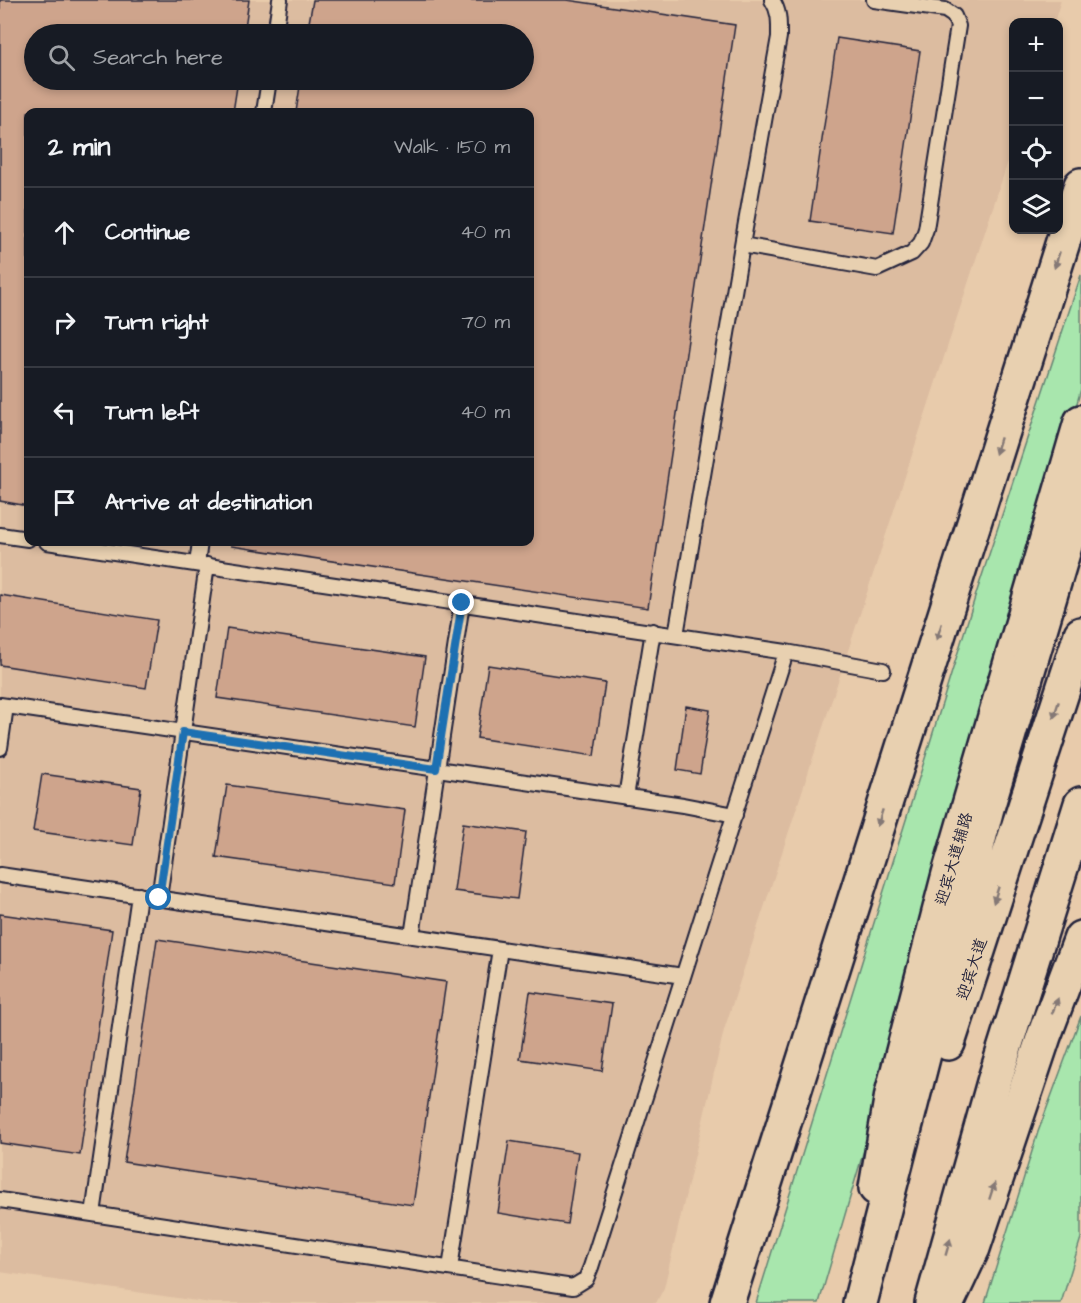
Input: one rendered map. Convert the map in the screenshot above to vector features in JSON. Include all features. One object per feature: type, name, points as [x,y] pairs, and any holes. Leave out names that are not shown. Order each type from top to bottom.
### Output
[{"type":"main road","points":[[727,1303],[1081,185]]},
{"type":"main road","name":"迎宾大道辅路","points":[[860,1303],[892,1094],[949,874],[1081,422]]},
{"type":"main road","points":[[860,1303],[987,808],[1081,492]]},
{"type":"main road","name":"迎宾大道","points":[[860,1303],[1081,634]]},
{"type":"main road","points":[[932,1303],[994,1082],[1081,804]]},
{"type":"main road","points":[[994,1082],[1081,880]]},
{"type":"main road","points":[[947,1303],[973,1248],[1044,1036],[1081,938]]},
{"type":"lane","points":[[276,24],[280,0]]},
{"type":"lane","points":[[676,635],[779,37],[780,21],[777,8],[772,0]]},
{"type":"lane","points":[[742,245],[877,269],[912,253],[921,243],[926,229],[958,26],[954,16],[945,10],[874,0]]},
{"type":"lane","points":[[265,108],[267,90]]},
{"type":"lane","points":[[0,535],[24,538]]},
{"type":"lane","points":[[74,546],[786,651],[883,670]]},
{"type":"lane","points":[[159,898],[183,732],[202,565],[200,546]]},
{"type":"lane","points":[[412,936],[462,603]]},
{"type":"lane","points":[[627,797],[653,631]]},
{"type":"lane","points":[[0,1200],[573,1287],[586,1280],[786,651]]},
{"type":"lane","points":[[0,748],[3,705],[682,805],[735,815]]},
{"type":"lane","points":[[0,875],[683,976]]},
{"type":"lane","points":[[93,1214],[139,895]]},
{"type":"lane","points":[[450,1268],[500,949]]},
{"type":"shaded area","points":[[0,0],[1061,0],[1055,18],[1009,18],[1009,158],[724,1030],[664,1288],[656,1303],[211,1303],[0,1272]]},
{"type":"green space","points":[[1081,275],[1081,389],[819,1303],[756,1303],[977,591]]},
{"type":"green space","points":[[1081,1016],[1081,1238],[1061,1303],[985,1303],[1038,1132]]},
{"type":"building","points":[[0,0],[249,0],[245,24],[24,24],[24,90],[236,90],[234,108],[24,108],[24,505],[0,501]]},
{"type":"building","points":[[313,0],[567,0],[735,25],[648,608],[231,546],[534,546],[534,108],[297,108],[299,90],[534,90],[534,24],[309,24]]},
{"type":"building","points":[[837,38],[920,51],[893,233],[810,221]]},
{"type":"building","points":[[0,595],[157,620],[146,688],[0,665]]},
{"type":"building","points":[[227,628],[425,657],[415,727],[217,698]]},
{"type":"building","points":[[488,665],[605,683],[594,756],[477,738]]},
{"type":"building","points":[[686,706],[710,710],[700,774],[677,770]]},
{"type":"building","points":[[42,774],[141,788],[133,845],[33,831]]},
{"type":"building","points":[[227,785],[405,810],[395,883],[216,857]]},
{"type":"building","points":[[463,823],[526,832],[517,899],[454,891]]},
{"type":"building","points":[[0,914],[112,930],[80,1155],[0,1143]]},
{"type":"building","points":[[157,939],[446,982],[413,1205],[124,1162]]},
{"type":"building","points":[[530,992],[612,1004],[602,1071],[520,1059]]},
{"type":"building","points":[[509,1141],[578,1152],[567,1224],[498,1213]]},
{"type":"route","points":[[159,898],[183,732],[436,769],[462,603]]}]
